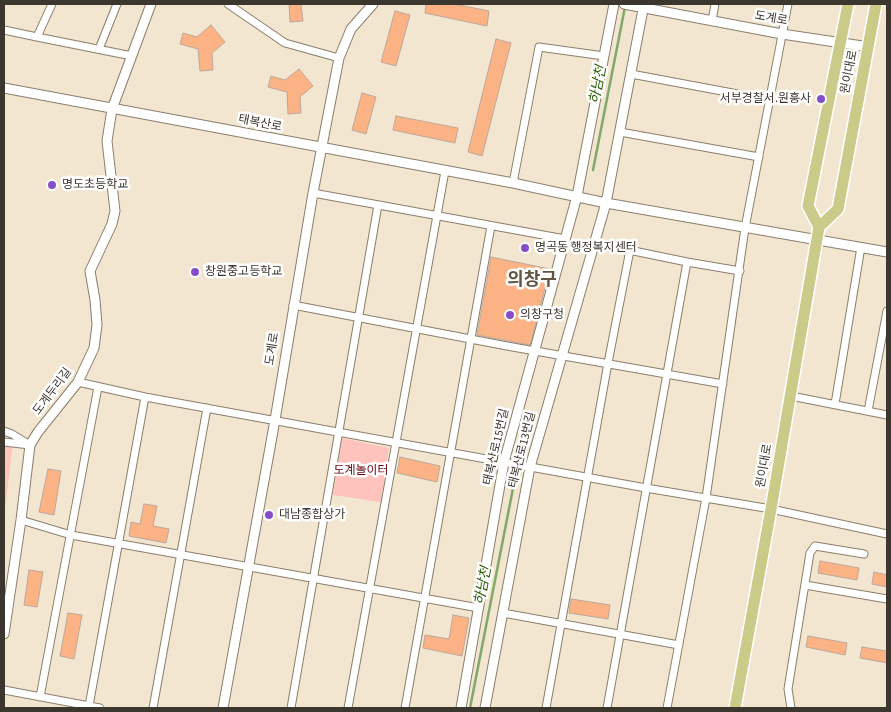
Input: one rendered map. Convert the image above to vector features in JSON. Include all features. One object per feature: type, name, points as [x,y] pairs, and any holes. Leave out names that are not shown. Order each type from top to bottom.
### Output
[{"type":"main road","name":"원이대로","points":[[735,708],[772,509],[819,227],[808,206],[842,43],[848,4]]},
{"type":"main road","name":"원이대로","points":[[819,227],[838,209],[876,4]]},
{"type":"street","points":[[37,37],[52,4]]},
{"type":"street","points":[[98,49],[117,4]]},
{"type":"street","name":"도계두리길","points":[[4,634],[30,445],[38,432],[78,382],[94,348],[97,325],[96,300],[90,271],[112,224],[115,211],[107,141],[112,109],[152,4]]},
{"type":"street","points":[[228,4],[285,43],[338,58]]},
{"type":"street","name":"도계로","points":[[223,708],[275,420],[312,193],[338,58],[351,29],[373,4]]},
{"type":"street","name":"태복산로15번길","points":[[461,708],[504,462],[578,197],[614,4]]},
{"type":"street","name":"도계로","points":[[624,4],[782,34],[869,47]]},
{"type":"street","points":[[712,21],[715,4]]},
{"type":"street","points":[[667,708],[706,498],[745,228],[788,4]]},
{"type":"street","name":"태복산로13번길","points":[[485,708],[530,467],[595,244],[620,132],[642,6]]},
{"type":"street","points":[[4,30],[132,56]]},
{"type":"street","points":[[513,183],[540,47],[604,56]]},
{"type":"street","points":[[631,74],[770,100]]},
{"type":"street","name":"태복산로","points":[[4,88],[513,183],[604,202]]},
{"type":"street","points":[[620,132],[759,157]]},
{"type":"street","points":[[348,708],[445,171]]},
{"type":"street","points":[[312,193],[565,239]]},
{"type":"street","points":[[604,202],[887,252]]},
{"type":"street","points":[[291,708],[378,206]]},
{"type":"street","points":[[404,708],[491,226]]},
{"type":"street","points":[[595,244],[740,271]]},
{"type":"street","points":[[834,404],[861,247]]},
{"type":"street","points":[[546,708],[630,250]]},
{"type":"street","points":[[606,708],[687,262]]},
{"type":"street","points":[[293,305],[723,384]]},
{"type":"street","points":[[868,411],[887,311]]},
{"type":"street","points":[[78,382],[146,397],[451,453],[772,509],[887,534]]},
{"type":"street","points":[[40,697],[98,387]]},
{"type":"street","points":[[791,396],[887,415]]},
{"type":"street","points":[[89,706],[146,397]]},
{"type":"street","points":[[153,708],[207,408]]},
{"type":"street","points":[[4,431],[30,445]]},
{"type":"street","points":[[4,442],[30,445]]},
{"type":"street","points":[[21,520],[71,535],[479,608]]},
{"type":"street","points":[[791,708],[788,689],[810,553],[815,546],[864,554]]},
{"type":"street","points":[[805,585],[887,599]]},
{"type":"street","points":[[503,613],[679,645]]},
{"type":"street","points":[[4,690],[100,708]]},
{"type":"green space","points":[[4,438],[13,440],[4,519]]},
{"type":"green space","name":"도계놀이터","points":[[342,438],[389,448],[381,502],[333,495]]},
{"type":"building","points":[[289,4],[301,4],[303,21],[290,22]]},
{"type":"building","points":[[426,4],[454,4],[489,11],[487,26],[425,13]]},
{"type":"building","points":[[395,11],[410,15],[396,66],[381,62]]},
{"type":"building","points":[[211,25],[225,42],[212,53],[213,70],[200,71],[198,49],[180,44],[183,33],[197,37]]},
{"type":"building","points":[[496,39],[511,43],[482,156],[468,152]]},
{"type":"building","points":[[299,69],[313,86],[300,97],[301,113],[288,114],[287,92],[268,87],[271,76],[285,80]]},
{"type":"building","points":[[362,93],[376,97],[366,134],[352,130]]},
{"type":"building","points":[[396,116],[458,128],[455,143],[393,130]]},
{"type":"building","name":"의창구청","points":[[491,257],[550,269],[530,345],[477,335]]},
{"type":"building","points":[[400,457],[440,466],[437,482],[397,473]]},
{"type":"building","points":[[48,469],[61,471],[54,515],[39,512]]},
{"type":"building","points":[[144,504],[157,506],[153,526],[169,529],[166,543],[129,536],[131,522],[140,524]]},
{"type":"building","points":[[820,561],[859,568],[857,580],[818,573]]},
{"type":"building","points":[[29,570],[43,572],[37,607],[24,605]]},
{"type":"building","points":[[874,572],[887,575],[887,587],[872,584]]},
{"type":"building","points":[[571,599],[610,605],[608,619],[569,613]]},
{"type":"building","points":[[68,613],[82,615],[74,659],[60,656]]},
{"type":"building","points":[[453,615],[469,618],[462,656],[423,648],[425,635],[449,639]]},
{"type":"building","points":[[808,636],[847,643],[845,655],[806,647]]},
{"type":"building","points":[[862,647],[887,651],[887,663],[860,658]]},
{"type":"waterway","name":"하남천","points":[[593,170],[625,7]]},
{"type":"waterway","name":"하남천","points":[[470,708],[517,468]]},
{"type":"place","name":"서부경찰서.원흥사","points":[[821,99]]},
{"type":"place","name":"명도초등학교","points":[[52,185]]},
{"type":"place","name":"명곡동 행정복지센터","points":[[525,248]]},
{"type":"place","name":"창원중고등학교","points":[[195,272]]},
{"type":"place","name":"의창구청","points":[[510,315]]},
{"type":"place","name":"대남종합상가","points":[[269,515]]},
{"type":"district","name":"의창구","points":[[532,281]]}]
